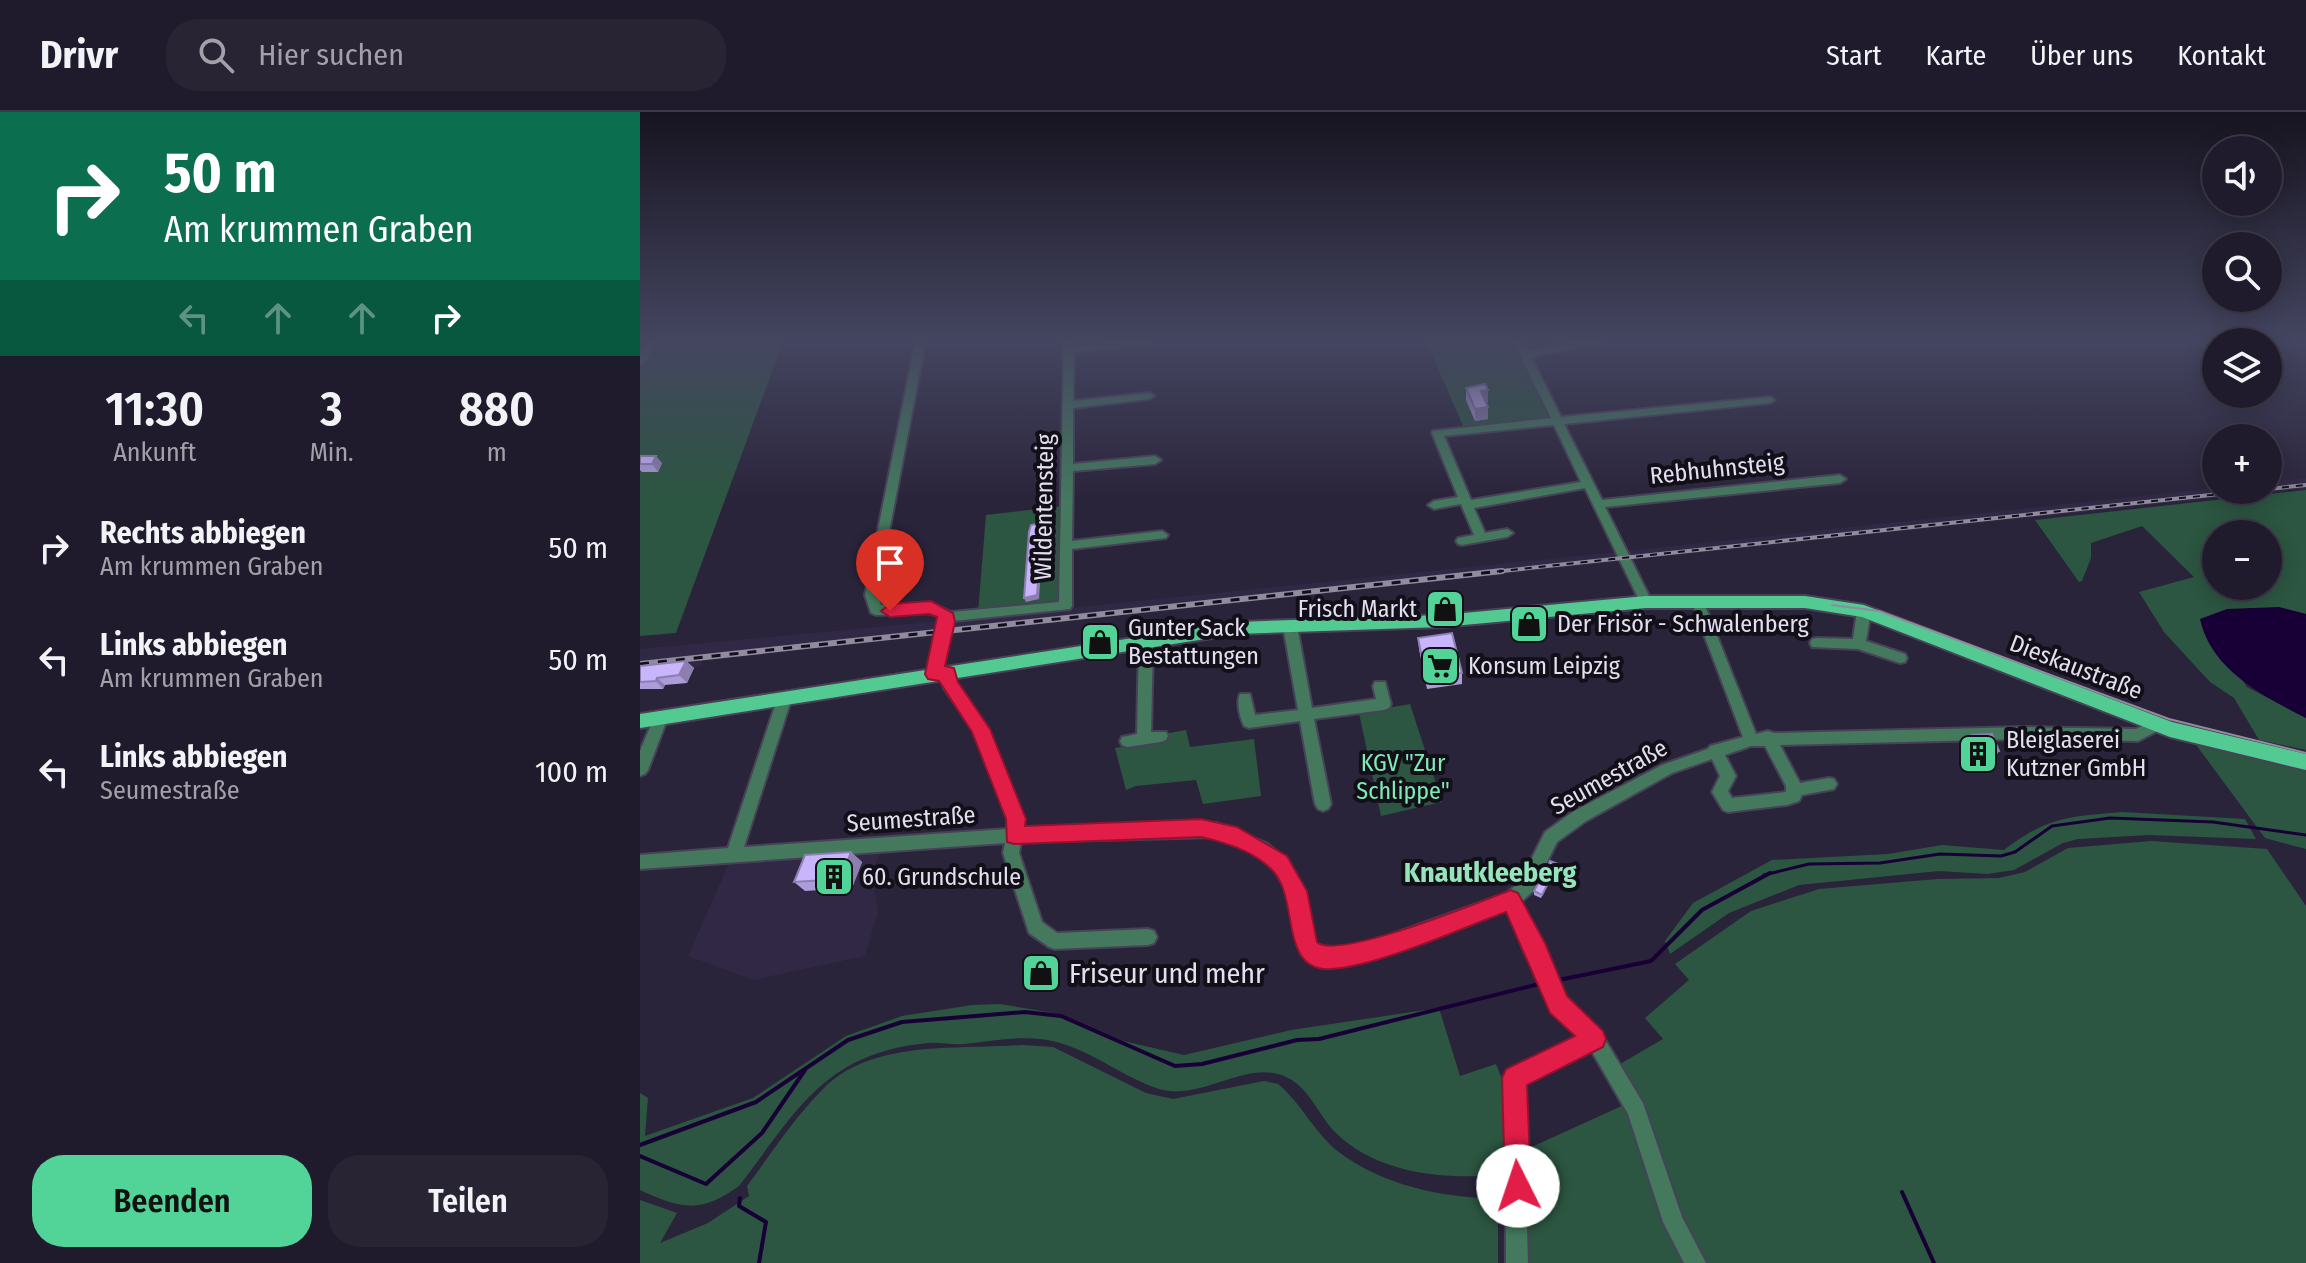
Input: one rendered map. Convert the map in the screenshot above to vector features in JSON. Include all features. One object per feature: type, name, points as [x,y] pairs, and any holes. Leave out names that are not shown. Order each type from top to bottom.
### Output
[{"type":"main road","name":"Dieskaustraße","points":[[640,721],[1237,628],[1442,621],[1646,602],[1832,605],[1864,611],[2156,725],[2306,762]]},
{"type":"street","points":[[911,393],[872,605],[876,610],[931,608],[947,617],[941,673],[980,729],[1016,819],[1011,853],[1035,927],[1055,941],[1148,937]]},
{"type":"street","name":"Wildentensteig","points":[[947,617],[1065,606],[1068,393]]},
{"type":"street","points":[[1543,393],[1646,602]]},
{"type":"street","points":[[1068,405],[1149,396]]},
{"type":"street","points":[[1481,538],[1437,433],[1770,400]]},
{"type":"street","points":[[1067,468],[1155,460]]},
{"type":"street","name":"Rebhuhnsteig","points":[[1599,504],[1840,479]]},
{"type":"street","points":[[1434,505],[1589,484]]},
{"type":"street","points":[[1462,541],[1507,533]]},
{"type":"street","points":[[1066,546],[1162,535]]},
{"type":"street","points":[[1698,603],[1751,740]]},
{"type":"street","points":[[1859,644],[1864,611]]},
{"type":"street","points":[[1290,626],[1323,804]]},
{"type":"street","points":[[1144,739],[1146,642]]},
{"type":"street","points":[[1817,643],[1859,644],[1900,658]]},
{"type":"street","points":[[1245,698],[1249,722],[1384,704],[1380,686]]},
{"type":"street","points":[[734,855],[785,697]]},
{"type":"street","points":[[640,770],[661,717]]},
{"type":"street","name":"Seumestraße","points":[[640,862],[1014,835],[1201,828],[1230,834],[1279,863],[1296,891],[1307,948],[1315,956],[1330,959],[1362,953],[1511,900],[1526,887],[1551,837],[1580,816],[1667,769],[1715,750],[1768,737],[2138,735],[2156,725]]},
{"type":"street","points":[[1127,741],[1161,736]]},
{"type":"street","points":[[1715,750],[1728,776],[1720,792],[1728,805],[1794,796],[1795,790],[1768,737]]},
{"type":"street","points":[[1795,790],[1829,784]]},
{"type":"street","points":[[1511,900],[1559,1004],[1595,1039],[1636,1110],[1673,1222],[1695,1263]]},
{"type":"street","points":[[1517,1263],[1514,1078],[1595,1039]]},
{"type":"shaded area","points":[[2306,478],[2306,488],[2282,491],[2282,481]]},
{"type":"shaded area","points":[[2202,489],[2202,499],[1631,560],[1627,551]]},
{"type":"shaded area","points":[[1617,552],[1623,561],[948,634],[952,620]]},
{"type":"shaded area","points":[[2279,607],[2306,614],[2306,718],[2256,690],[2227,667],[2206,637],[2200,619],[2227,609]]},
{"type":"shaded area","points":[[941,621],[938,635],[703,660],[699,667],[640,673],[640,649]]},
{"type":"shaded area","points":[[880,854],[872,872],[878,912],[865,956],[753,980],[688,956],[729,863]]},
{"type":"green space","points":[[640,393],[764,393],[676,633],[640,636]]},
{"type":"green space","points":[[1449,393],[1539,393],[1552,421],[1464,428]]},
{"type":"green space","points":[[2306,490],[2306,614],[2253,608],[2227,611],[2201,619],[2247,687],[2306,718],[2306,750],[2259,740],[2234,698],[2210,682],[2164,632],[2139,592],[2194,577],[2142,526],[2091,543],[2091,558],[2079,582],[2035,520],[2202,502],[2202,504],[2282,504],[2282,493]]},
{"type":"green space","points":[[1063,506],[1062,604],[978,613],[986,515]]},
{"type":"green space","name":"KGV \"Zur Schlippe\"","points":[[1410,704],[1442,802],[1381,816],[1359,713]]},
{"type":"green space","points":[[1186,730],[1190,747],[1254,739],[1261,796],[1203,804],[1196,780],[1136,786],[1126,790],[1115,748],[1162,742],[1164,734]]},
{"type":"green space","points":[[2194,742],[2306,767],[2306,849],[2265,838]]},
{"type":"green space","points":[[2122,812],[2245,819],[2256,839],[2149,835],[2078,839],[2063,843],[2014,870],[1987,874],[1939,871],[1799,885],[1729,913],[1670,954],[1665,941],[1693,903],[1772,860],[1888,854],[1942,845],[2004,850],[2047,824],[2087,815]]},
{"type":"green space","points":[[2151,841],[2267,849],[2306,906],[2306,1263],[1701,1263],[1676,1216],[1638,1097],[1620,1064],[1663,1039],[1645,1018],[1689,980],[1675,964],[1751,911],[1819,889],[1938,879],[1999,878],[2025,872],[2068,848]]},
{"type":"green space","points":[[1000,1004],[1059,1014],[1123,1041],[1184,1055],[1291,1030],[1439,1008],[1460,1076],[1496,1064],[1512,1104],[1512,1174],[1442,1175],[1395,1167],[1373,1158],[1335,1132],[1296,1083],[1273,1073],[1241,1076],[1192,1090],[1159,1089],[1073,1047],[1024,1038],[964,1044],[928,1043],[892,1049],[863,1059],[816,1090],[778,1133],[739,1186],[725,1195],[702,1205],[691,1206],[640,1190],[640,1093],[648,1098],[645,1136],[753,1098],[846,1036],[902,1016],[972,1005]]},
{"type":"green space","points":[[1023,1045],[1053,1047],[1146,1093],[1173,1099],[1264,1081],[1278,1084],[1331,1145],[1375,1174],[1436,1193],[1498,1198],[1498,1263],[640,1263],[640,1200],[677,1213],[660,1243],[708,1223],[749,1196],[747,1186],[793,1124],[812,1100],[843,1073],[891,1054]]},
{"type":"green space","points":[[1626,1104],[1685,1263],[1524,1263],[1525,1150]]},
{"type":"building","points":[[1468,393],[1482,393],[1488,407],[1475,409]]},
{"type":"building","points":[[640,456],[656,456],[652,464],[640,464]]},
{"type":"building","points":[[1042,523],[1037,595],[1024,598],[1029,532],[1031,525]]},
{"type":"building","name":"Konsum Leipzig","points":[[1452,633],[1462,673],[1426,678],[1418,638]]},
{"type":"building","points":[[686,661],[679,675],[640,682],[640,666]]},
{"type":"building","points":[[1992,734],[1999,751],[1981,755],[1972,735]]},
{"type":"building","points":[[851,852],[841,879],[794,882],[805,855]]},
{"type":"building","points":[[1550,861],[1558,864],[1542,895],[1534,891]]},
{"type":"waterway","points":[[1768,874],[1809,864],[1880,863],[1940,854],[2001,856],[2015,852],[2052,826],[2110,818],[2213,822],[2306,835]]},
{"type":"waterway","points":[[1554,981],[1651,961],[1702,910],[1768,874]]},
{"type":"waterway","points":[[1764,875],[1768,874]]},
{"type":"waterway","points":[[640,1145],[756,1102],[848,1040],[902,1022],[1025,1012],[1061,1016],[1175,1066],[1202,1064],[1297,1040],[1319,1039],[1543,983]]},
{"type":"waterway","points":[[640,1156],[706,1184],[762,1133],[805,1070]]},
{"type":"waterway","points":[[1902,1192],[1934,1263]]},
{"type":"waterway","points":[[740,1198],[739,1206],[766,1222],[759,1263]]},
{"type":"tram line","points":[[1832,605],[1879,611],[2169,719],[2306,753]]},
{"type":"railway","points":[[2282,488],[2306,485]]},
{"type":"railway","points":[[1483,573],[2202,496]]},
{"type":"railway","points":[[640,664],[1502,571]]},
{"type":"place","name":"Frisch Markt","points":[[1445,609]]},
{"type":"place","name":"Der Frisör - Schwalenberg","points":[[1529,624]]},
{"type":"place","name":"Gunter Sack Bestattungen","points":[[1100,642]]},
{"type":"place","name":"Konsum Leipzig","points":[[1440,666]]},
{"type":"place","name":"Bleiglaserei Kutzner GmbH","points":[[1978,754]]},
{"type":"place","name":"60. Grundschule","points":[[834,877]]},
{"type":"place","name":"Friseur und mehr","points":[[1041,973]]},
{"type":"district","name":"Knautkleeberg","points":[[1490,872]]},
{"type":"route","points":[[890,611],[931,608],[945,613],[947,622],[934,674],[948,672],[949,684],[980,729],[1016,819],[1014,835],[1201,828],[1230,834],[1260,848],[1279,863],[1296,891],[1307,948],[1315,956],[1330,959],[1349,957],[1405,939],[1511,900],[1559,1004],[1595,1039],[1514,1078],[1518,1186]]}]
